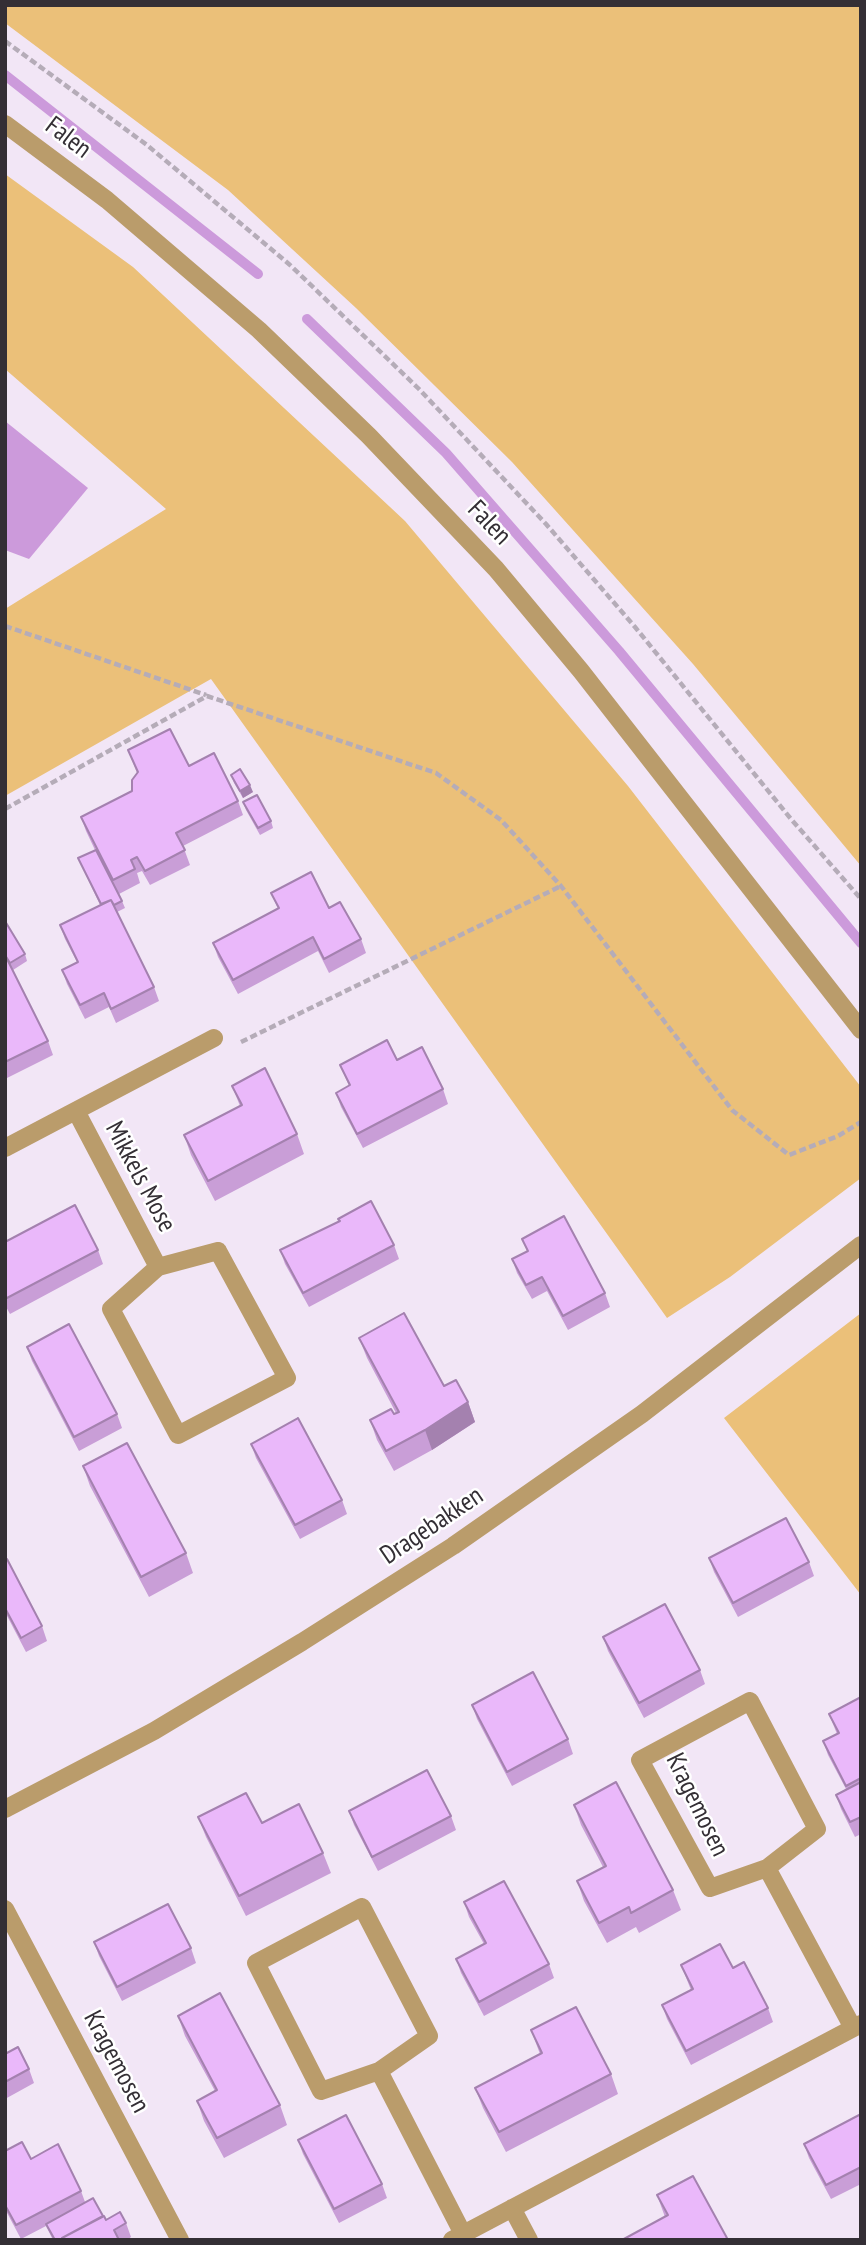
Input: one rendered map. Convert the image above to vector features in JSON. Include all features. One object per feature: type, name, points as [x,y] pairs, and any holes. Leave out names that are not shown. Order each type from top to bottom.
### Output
[{"type":"street","name":"Falen","points":[[5,124],[107,200],[259,330],[369,436],[496,569],[581,671],[861,1030]]},
{"type":"street","name":"Mikkels Mose","points":[[5,1148],[214,1038]]},
{"type":"street","name":"Mikkels Mose","points":[[76,1111],[158,1267]]},
{"type":"street","name":"Dragebakken","points":[[5,1809],[154,1731],[302,1642],[453,1546],[642,1414],[861,1245]]},
{"type":"street","name":"Mikkels Mose","points":[[218,1251],[287,1378],[178,1436],[111,1309],[158,1267],[218,1251]]},
{"type":"street","name":"Kragemosen","points":[[750,1701],[817,1829],[767,1868],[710,1888],[640,1760],[750,1701]]},
{"type":"street","name":"Kragemosen","points":[[379,2071],[458,2237],[857,2026],[767,1868]]},
{"type":"street","points":[[362,1908],[429,2036],[379,2071],[321,2091],[256,1963],[362,1908]]},
{"type":"street","name":"Kragemosen","points":[[5,1909],[180,2240]]},
{"type":"street","points":[[512,2208],[528,2240]]},
{"type":"path","points":[[5,41],[148,145],[290,265],[419,388],[546,524],[635,627],[791,819],[861,899]]},
{"type":"path","points":[[5,626],[436,773],[501,820],[561,886],[732,1110],[741,1118],[789,1155],[838,1136],[861,1122]]},
{"type":"path","points":[[5,809],[206,695]]},
{"type":"path","points":[[214,1038],[231,1046],[561,886]]},
{"type":"shaded area","points":[[5,5],[861,5],[861,866],[693,664],[512,462],[356,308],[228,190],[5,23]]},
{"type":"shaded area","points":[[5,174],[133,267],[405,521],[628,786],[861,1087],[861,1178],[730,1277],[667,1318],[211,679],[5,796],[5,609],[166,509],[5,369]]},
{"type":"shaded area","points":[[5,421],[88,488],[29,559],[5,550]]},
{"type":"shaded area","points":[[861,1313],[861,1595],[724,1418]]},
{"type":"building","points":[[170,729],[189,766],[214,753],[238,801],[176,833],[185,850],[145,871],[137,857],[131,860],[135,869],[113,880],[81,817],[132,791],[132,780],[138,772],[128,750]]},
{"type":"building","points":[[240,769],[250,785],[240,791],[231,775]]},
{"type":"building","points":[[257,795],[271,821],[258,828],[243,802]]},
{"type":"building","points":[[96,850],[122,901],[114,905],[111,900],[101,904],[78,858]]},
{"type":"building","points":[[311,872],[329,908],[340,902],[361,939],[324,959],[313,937],[233,980],[213,943],[279,908],[271,893]]},
{"type":"building","points":[[111,900],[154,987],[111,1009],[104,993],[80,1005],[62,970],[78,962],[60,925]]},
{"type":"building","points":[[5,921],[25,954],[10,963],[5,955]]},
{"type":"building","points":[[5,957],[48,1041],[5,1062]]},
{"type":"building","points":[[387,1040],[397,1060],[422,1047],[443,1089],[357,1134],[336,1093],[350,1085],[340,1065]]},
{"type":"building","points":[[265,1068],[297,1134],[208,1181],[184,1135],[242,1105],[232,1086]]},
{"type":"building","points":[[371,1201],[394,1245],[303,1293],[280,1250],[340,1221],[338,1219]]},
{"type":"building","points":[[75,1205],[98,1250],[5,1299],[5,1242]]},
{"type":"building","points":[[564,1216],[605,1293],[563,1316],[542,1277],[526,1285],[512,1259],[528,1251],[522,1239]]},
{"type":"building","points":[[404,1313],[444,1386],[456,1380],[468,1402],[386,1451],[370,1420],[391,1409],[394,1414],[399,1412],[359,1338]]},
{"type":"building","points":[[69,1324],[117,1414],[74,1437],[27,1347]]},
{"type":"building","points":[[298,1418],[342,1500],[295,1525],[251,1444]]},
{"type":"building","points":[[127,1443],[186,1553],[141,1577],[83,1466]]},
{"type":"building","points":[[786,1518],[809,1562],[733,1603],[709,1558]]},
{"type":"building","points":[[7,1559],[42,1626],[21,1638],[5,1608]]},
{"type":"building","points":[[665,1604],[700,1670],[639,1703],[603,1637]]},
{"type":"building","points":[[533,1672],[568,1739],[507,1772],[472,1705]]},
{"type":"building","points":[[861,1697],[861,1778],[846,1786],[823,1741],[839,1733],[829,1714]]},
{"type":"building","points":[[427,1770],[451,1816],[372,1857],[349,1811]]},
{"type":"building","points":[[616,1782],[673,1890],[631,1913],[629,1907],[599,1923],[577,1881],[606,1866],[574,1805]]},
{"type":"building","points":[[861,1782],[861,1817],[850,1822],[836,1795]]},
{"type":"building","points":[[246,1793],[262,1823],[299,1804],[323,1853],[239,1896],[198,1817]]},
{"type":"building","points":[[504,1881],[549,1964],[479,2002],[456,1959],[486,1943],[464,1902]]},
{"type":"building","points":[[168,1904],[191,1948],[117,1987],[94,1942]]},
{"type":"building","points":[[720,1944],[733,1968],[744,1962],[768,2008],[686,2051],[662,2005],[693,1989],[681,1965]]},
{"type":"building","points":[[220,1993],[280,2105],[217,2138],[197,2101],[217,2090],[178,2016]]},
{"type":"building","points":[[576,2007],[611,2074],[499,2132],[475,2088],[542,2053],[531,2030]]},
{"type":"building","points":[[18,2047],[29,2069],[5,2082],[5,2054]]},
{"type":"building","points":[[861,2114],[861,2167],[826,2185],[804,2144]]},
{"type":"building","points":[[346,2115],[382,2184],[334,2209],[298,2140]]},
{"type":"building","points":[[22,2142],[31,2159],[58,2144],[81,2191],[16,2225],[5,2205],[5,2151]]},
{"type":"building","points":[[693,2176],[727,2238],[622,2240],[668,2215],[657,2195]]},
{"type":"building","points":[[93,2198],[103,2216],[62,2238],[63,2240],[55,2240],[46,2224]]},
{"type":"building","points":[[120,2212],[126,2223],[114,2230],[119,2240],[62,2238],[104,2216],[106,2220]]},
{"type":"waterway","points":[[5,75],[258,274]]},
{"type":"waterway","points":[[307,319],[446,453],[619,651],[861,943]]}]
